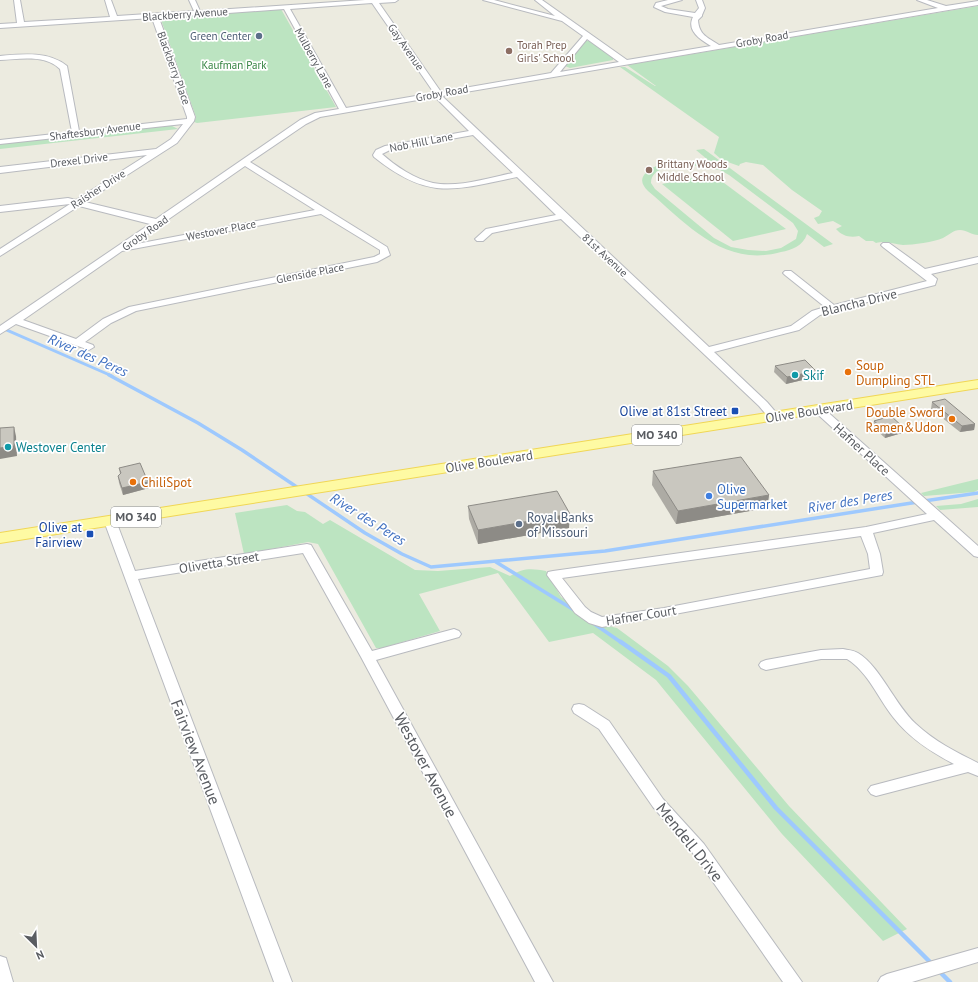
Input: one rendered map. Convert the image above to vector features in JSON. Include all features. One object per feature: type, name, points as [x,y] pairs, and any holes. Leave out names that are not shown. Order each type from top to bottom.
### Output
[{"type":"main road","name":"Olive Boulevard","points":[[0,538],[978,384]]},
{"type":"street","points":[[17,0],[21,25]]},
{"type":"street","points":[[108,0],[114,18]]},
{"type":"street","points":[[192,0],[198,13]]},
{"type":"street","name":"Blackberry Avenue","points":[[0,26],[395,0]]},
{"type":"street","points":[[486,0],[567,21],[578,20]]},
{"type":"street","points":[[538,0],[624,62]]},
{"type":"street","points":[[550,0],[588,26]]},
{"type":"street","points":[[679,0],[662,2],[657,6],[663,11],[699,16]]},
{"type":"street","points":[[699,0],[702,8],[696,20],[695,29],[702,37],[717,47]]},
{"type":"street","points":[[920,0],[946,8]]},
{"type":"street","name":"Gay Avenue","points":[[374,1],[438,94]]},
{"type":"street","name":"Groby Road","points":[[0,332],[310,118],[343,110],[624,62],[633,58],[717,47],[978,3]]},
{"type":"street","name":"Mulberry Lane","points":[[286,7],[343,110]]},
{"type":"street","name":"Blackberry Place","points":[[155,16],[191,117],[190,120]]},
{"type":"street","points":[[554,74],[587,35]]},
{"type":"street","points":[[0,58],[34,57],[48,59],[62,65],[64,68],[76,134]]},
{"type":"street","name":"81st Avenue","points":[[438,94],[439,98],[763,404],[773,416]]},
{"type":"street","name":"Shaftesbury Avenue","points":[[0,142],[190,120]]},
{"type":"street","name":"Raisher Drive","points":[[0,253],[159,151],[178,137],[190,120]]},
{"type":"street","name":"Nob Hill Lane","points":[[475,132],[388,148],[379,152],[377,155],[425,183],[438,187],[452,186],[519,174]]},
{"type":"street","name":"Drexel Drive","points":[[0,170],[159,151]]},
{"type":"street","points":[[246,163],[384,249],[385,254],[395,256]]},
{"type":"street","points":[[0,210],[68,201],[159,223]]},
{"type":"street","name":"Westover Place","points":[[119,250],[322,211]]},
{"type":"street","points":[[480,239],[490,231],[563,216]]},
{"type":"street","points":[[886,245],[925,272],[978,260]]},
{"type":"street","name":"Glenside Place","points":[[78,342],[107,321],[133,309],[377,259],[385,254]]},
{"type":"street","name":"Blancha Drive","points":[[707,351],[795,328],[816,313],[832,308],[932,283],[932,279],[925,272]]},
{"type":"street","points":[[788,273],[832,308]]},
{"type":"street","points":[[14,322],[78,342],[89,347]]},
{"type":"street","name":"Hafner Place","points":[[818,409],[978,553]]},
{"type":"street","name":"Hafner Court","points":[[866,530],[874,554],[877,572],[664,612],[602,622],[593,620],[581,611],[553,575],[866,530],[934,514]]},
{"type":"street","name":"Fairview Avenue","points":[[110,521],[282,982]]},
{"type":"street","name":"Olivetta Street","points":[[130,576],[307,548]]},
{"type":"street","name":"Westover Avenue","points":[[307,548],[368,657],[544,982]]},
{"type":"street","points":[[368,657],[454,634]]},
{"type":"street","points":[[766,665],[830,653],[853,651],[902,720],[921,736],[973,768]]},
{"type":"street","name":"Mendell Drive","points":[[579,709],[604,725],[658,803],[698,848],[793,982]]},
{"type":"street","points":[[876,790],[973,768]]},
{"type":"street","points":[[887,982],[978,956]]},
{"type":"street","points":[[0,963],[4,982]]},
{"type":"green space","points":[[978,6],[978,235],[958,230],[934,241],[903,245],[886,242],[876,243],[873,241],[866,241],[859,236],[846,236],[836,229],[842,226],[833,221],[818,224],[814,218],[819,216],[822,211],[792,190],[763,165],[746,162],[740,164],[739,166],[722,160],[714,153],[719,137],[620,67],[625,67],[656,86],[627,65]]},
{"type":"green space","name":"Kaufman Park","points":[[281,9],[336,107],[197,123],[194,122],[196,117],[160,17]]},
{"type":"green space","points":[[586,41],[590,41],[613,58],[613,60],[570,68],[565,66]]},
{"type":"green space","points":[[160,125],[172,126],[178,129],[0,149],[0,144]]},
{"type":"green space","points":[[704,149],[833,244],[824,247],[807,234],[803,242],[793,249],[761,255],[742,254],[724,248],[708,240],[677,217],[648,191],[643,185],[642,181],[644,175],[650,169],[667,163],[697,162],[714,165],[696,150]],"holes":[[[691,165],[720,170],[729,175],[793,223],[798,231],[796,239],[781,248],[766,251],[731,247],[714,238],[655,189],[651,183],[652,177],[655,173],[673,166]]]},
{"type":"green space","points":[[712,174],[786,229],[733,241],[662,184]]},
{"type":"green space","points":[[978,479],[978,490],[974,492],[924,496],[921,493]]},
{"type":"green space","points":[[978,499],[978,507],[940,510],[936,506],[961,504]]},
{"type":"green space","points":[[287,505],[297,511],[305,512],[323,524],[330,520],[415,570],[438,571],[490,567],[510,576],[527,569],[546,571],[561,597],[599,624],[617,628],[668,666],[688,686],[789,806],[907,929],[883,941],[782,834],[656,680],[593,633],[549,642],[498,573],[419,594],[440,631],[382,648],[376,648],[318,544],[308,542],[244,554],[235,513]]},
{"type":"building","points":[[805,360],[816,371],[787,377],[775,366]]},
{"type":"building","points":[[945,399],[975,424],[962,426],[932,402]]},
{"type":"building","points":[[891,416],[903,427],[886,431],[874,421]]},
{"type":"building","points":[[14,427],[14,446],[0,448],[0,428]]},
{"type":"building","name":"Olive Supermarket","points":[[741,457],[769,495],[678,511],[653,471]]},
{"type":"building","name":"ChiliSpot","points":[[140,463],[148,482],[122,488],[118,476],[121,473],[119,468]]},
{"type":"building","points":[[557,491],[570,514],[478,530],[468,506]]},
{"type":"waterway","name":"River des Peres","points":[[0,327],[112,376]]},
{"type":"waterway","name":"River des Peres","points":[[109,375],[198,423],[242,450],[365,533],[402,554],[431,567],[605,551],[918,502]]},
{"type":"waterway","name":"River des Peres","points":[[924,501],[978,493]]},
{"type":"waterway","points":[[496,562],[574,610]]},
{"type":"waterway","points":[[593,623],[622,643]]},
{"type":"waterway","points":[[621,642],[669,676],[776,808],[932,964]]},
{"type":"waterway","points":[[938,970],[950,982]]},
{"type":"place","name":"Green Center","points":[[259,36]]},
{"type":"place","name":"Torah Prep Girls' School","points":[[509,51]]},
{"type":"place","name":"Brittany Woods Middle School","points":[[649,170]]},
{"type":"place","name":"Soup Dumpling STL","points":[[848,372]]},
{"type":"place","name":"Skif","points":[[795,375]]},
{"type":"place","name":"Olive at 81st Street","points":[[735,411]]},
{"type":"place","name":"Double Sword Ramen&Udon","points":[[952,419]]},
{"type":"place","name":"Westover Center","points":[[8,447]]},
{"type":"place","name":"ChiliSpot","points":[[133,482]]},
{"type":"place","name":"Olive Supermarket","points":[[709,496]]},
{"type":"place","name":"Royal Banks of Missouri","points":[[519,524]]},
{"type":"place","name":"Olive at Fairview","points":[[90,534]]}]
